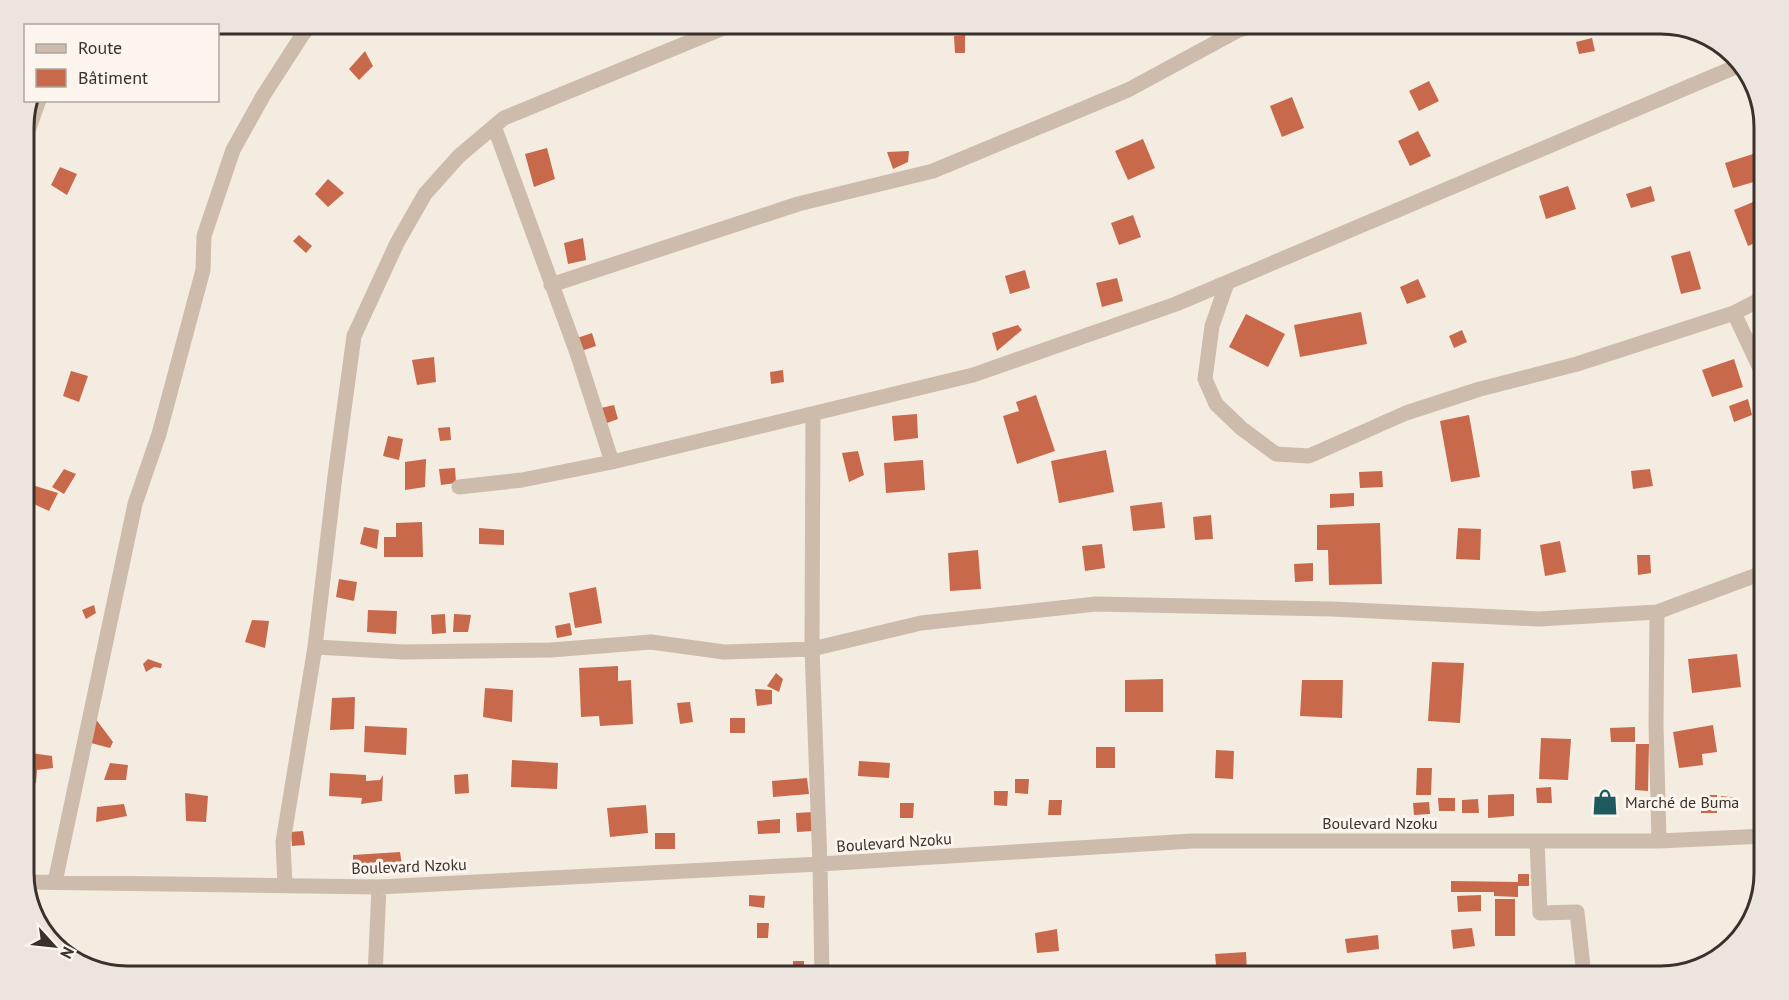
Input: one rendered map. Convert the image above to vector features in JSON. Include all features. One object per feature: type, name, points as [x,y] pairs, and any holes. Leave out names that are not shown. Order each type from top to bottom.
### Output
[{"type":"street","points":[[56,882],[135,504],[159,434],[203,270],[204,236],[233,150],[263,96],[303,34]]},
{"type":"street","points":[[285,885],[283,843],[315,647],[354,336],[397,243],[425,194],[459,156],[504,118],[709,34]]},
{"type":"street","points":[[551,285],[798,204],[933,171],[1128,90],[1231,34]]},
{"type":"street","points":[[459,487],[522,480],[612,462],[973,375],[1176,304],[1732,68]]},
{"type":"street","points":[[494,126],[577,353],[612,462]]},
{"type":"street","points":[[1227,283],[1212,326],[1205,379],[1216,404],[1241,428],[1276,454],[1309,456],[1406,413],[1480,389],[1577,364],[1734,313],[1754,303]]},
{"type":"street","points":[[1734,313],[1754,356]]},
{"type":"street","points":[[813,414],[812,649],[822,965]]},
{"type":"street","points":[[315,647],[404,652],[552,650],[651,642],[724,652],[812,649],[921,623],[1096,604],[1332,609],[1539,619],[1657,612],[1754,576]]},
{"type":"street","points":[[1657,612],[1656,724],[1659,842]]},
{"type":"street","name":"Boulevard Nzoku","points":[[35,882],[379,887],[820,864],[1192,841],[1659,842],[1754,837]]},
{"type":"street","points":[[1537,841],[1540,913],[1577,912],[1583,965]]},
{"type":"street","points":[[375,965],[379,887]]},
{"type":"building","points":[[965,35],[965,53],[955,53],[954,36]]},
{"type":"building","points":[[1592,38],[1595,51],[1579,54],[1576,42]]},
{"type":"building","points":[[365,51],[373,66],[359,80],[349,69]]},
{"type":"building","points":[[1429,81],[1439,101],[1419,111],[1409,91]]},
{"type":"building","points":[[1292,97],[1304,128],[1282,137],[1270,106]]},
{"type":"building","points":[[1418,131],[1431,156],[1410,166],[1398,141]]},
{"type":"building","points":[[1143,139],[1155,168],[1128,180],[1115,151]]},
{"type":"building","points":[[547,148],[555,179],[534,187],[525,154]]},
{"type":"building","points":[[909,151],[908,162],[893,169],[887,152]]},
{"type":"building","points":[[1754,154],[1754,182],[1733,188],[1725,163]]},
{"type":"building","points":[[60,167],[77,174],[67,195],[51,185]]},
{"type":"building","points":[[328,179],[344,193],[328,207],[315,194]]},
{"type":"building","points":[[1568,186],[1576,209],[1546,219],[1539,196]]},
{"type":"building","points":[[1651,186],[1655,201],[1631,208],[1626,194]]},
{"type":"building","points":[[1754,202],[1754,244],[1748,246],[1734,210]]},
{"type":"building","points":[[1133,215],[1141,237],[1119,245],[1111,223]]},
{"type":"building","points":[[299,235],[312,246],[306,253],[293,241]]},
{"type":"building","points":[[583,238],[586,260],[568,264],[564,243]]},
{"type":"building","points":[[1690,251],[1701,289],[1681,294],[1671,256]]},
{"type":"building","points":[[1025,270],[1030,288],[1010,294],[1005,276]]},
{"type":"building","points":[[1117,278],[1123,301],[1102,307],[1096,283]]},
{"type":"building","points":[[1418,279],[1426,297],[1407,304],[1400,287]]},
{"type":"building","points":[[1361,312],[1367,344],[1300,357],[1294,325]]},
{"type":"building","points":[[1246,314],[1285,334],[1268,367],[1229,347]]},
{"type":"building","points":[[1018,325],[1022,330],[997,351],[992,333]]},
{"type":"building","points":[[1462,330],[1467,342],[1454,348],[1449,336]]},
{"type":"building","points":[[592,333],[596,346],[581,351],[577,338]]},
{"type":"building","points":[[434,357],[436,382],[417,385],[412,360]]},
{"type":"building","points":[[1734,359],[1743,387],[1712,397],[1702,370]]},
{"type":"building","points":[[783,370],[784,382],[771,384],[770,372]]},
{"type":"building","points":[[71,371],[88,376],[79,402],[63,396]]},
{"type":"building","points":[[1036,395],[1055,451],[1017,464],[1003,416],[1019,411],[1016,402]]},
{"type":"building","points":[[1748,399],[1752,415],[1734,422],[1729,406]]},
{"type":"building","points":[[614,405],[618,419],[607,423],[601,408]]},
{"type":"building","points":[[917,414],[918,438],[894,441],[892,416]]},
{"type":"building","points":[[1469,415],[1480,477],[1451,482],[1440,421]]},
{"type":"building","points":[[450,427],[451,440],[440,441],[438,428]]},
{"type":"building","points":[[388,436],[403,439],[399,460],[383,456]]},
{"type":"building","points":[[1106,450],[1114,492],[1059,503],[1051,461]]},
{"type":"building","points":[[858,451],[864,475],[849,482],[842,453]]},
{"type":"building","points":[[426,459],[425,487],[405,490],[405,462]]},
{"type":"building","points":[[923,460],[925,490],[886,493],[884,463]]},
{"type":"building","points":[[455,468],[456,483],[441,485],[439,469]]},
{"type":"building","points":[[64,469],[76,474],[64,494],[52,487]]},
{"type":"building","points":[[1650,469],[1653,486],[1633,489],[1631,471]]},
{"type":"building","points":[[1382,471],[1383,487],[1360,488],[1359,472]]},
{"type":"building","points":[[35,486],[58,493],[49,511],[35,505]]},
{"type":"building","points":[[1354,493],[1354,506],[1330,508],[1330,494]]},
{"type":"building","points":[[1162,502],[1165,528],[1133,531],[1130,506]]},
{"type":"building","points":[[1211,515],[1213,539],[1195,540],[1193,517]]},
{"type":"building","points":[[422,522],[423,557],[384,557],[384,537],[396,537],[396,523]]},
{"type":"building","points":[[1380,523],[1382,584],[1329,585],[1328,550],[1317,550],[1317,525]]},
{"type":"building","points":[[364,527],[379,530],[377,549],[360,544]]},
{"type":"building","points":[[479,528],[504,530],[504,545],[479,544]]},
{"type":"building","points":[[1458,528],[1481,529],[1480,560],[1456,559]]},
{"type":"building","points":[[1560,541],[1566,572],[1545,576],[1540,545]]},
{"type":"building","points":[[1102,544],[1105,568],[1085,571],[1082,546]]},
{"type":"building","points":[[978,550],[981,589],[950,591],[948,553]]},
{"type":"building","points":[[1637,555],[1650,555],[1651,573],[1638,575]]},
{"type":"building","points":[[1313,563],[1313,581],[1295,582],[1294,564]]},
{"type":"building","points":[[339,579],[357,582],[354,601],[336,597]]},
{"type":"building","points":[[596,587],[602,623],[575,628],[569,593]]},
{"type":"building","points":[[94,605],[96,613],[86,619],[82,610]]},
{"type":"building","points":[[368,610],[397,611],[396,634],[367,632]]},
{"type":"building","points":[[445,614],[446,633],[432,634],[431,615]]},
{"type":"building","points":[[454,614],[471,615],[468,632],[453,632]]},
{"type":"building","points":[[252,620],[269,621],[265,648],[245,642]]},
{"type":"building","points":[[570,623],[572,635],[557,638],[555,626]]},
{"type":"building","points":[[1737,654],[1741,687],[1692,693],[1688,659]]},
{"type":"building","points":[[148,659],[162,664],[161,668],[154,667],[146,672],[143,664]]},
{"type":"building","points":[[1432,662],[1464,663],[1460,723],[1428,721]]},
{"type":"building","points":[[618,666],[618,681],[631,680],[633,724],[600,726],[599,716],[581,717],[579,668]]},
{"type":"building","points":[[776,673],[783,679],[779,692],[767,686]]},
{"type":"building","points":[[1163,679],[1163,712],[1125,712],[1125,680]]},
{"type":"building","points":[[1302,680],[1343,680],[1342,718],[1300,716]]},
{"type":"building","points":[[485,688],[513,690],[512,722],[483,717]]},
{"type":"building","points":[[755,689],[772,690],[772,704],[757,706]]},
{"type":"building","points":[[355,697],[354,729],[330,730],[332,698]]},
{"type":"building","points":[[690,702],[693,722],[680,724],[677,703]]},
{"type":"building","points":[[95,718],[113,742],[110,748],[87,742]]},
{"type":"building","points":[[730,718],[745,718],[745,733],[730,733]]},
{"type":"building","points":[[1713,725],[1717,752],[1702,754],[1703,765],[1679,768],[1673,732]]},
{"type":"building","points":[[365,726],[407,728],[406,755],[364,752]]},
{"type":"building","points":[[1635,727],[1635,742],[1611,742],[1610,728]]},
{"type":"building","points":[[1541,738],[1571,739],[1568,780],[1539,779]]},
{"type":"building","points":[[1636,744],[1649,744],[1648,791],[1635,790]]},
{"type":"building","points":[[1096,747],[1115,747],[1115,768],[1096,768]]},
{"type":"building","points":[[1216,750],[1234,751],[1233,779],[1215,778]]},
{"type":"building","points":[[35,754],[52,756],[53,768],[37,770],[36,783]]},
{"type":"building","points":[[512,760],[558,763],[557,789],[511,787]]},
{"type":"building","points":[[859,761],[890,763],[889,778],[858,776]]},
{"type":"building","points":[[110,763],[128,765],[126,780],[104,780]]},
{"type":"building","points":[[1417,768],[1432,768],[1431,795],[1416,795]]},
{"type":"building","points":[[330,773],[366,775],[366,781],[380,780],[383,775],[382,801],[361,804],[362,798],[329,796]]},
{"type":"building","points":[[468,774],[469,793],[455,794],[454,775]]},
{"type":"building","points":[[807,778],[809,794],[773,797],[772,781]]},
{"type":"building","points":[[1015,779],[1029,779],[1028,794],[1015,793]]},
{"type":"building","points":[[1551,787],[1552,803],[1537,803],[1536,788]]},
{"type":"building","points":[[994,791],[1008,791],[1007,806],[994,805]]},
{"type":"building","points":[[185,793],[208,796],[206,822],[186,821]]},
{"type":"building","points":[[1514,794],[1514,816],[1488,818],[1488,795]]},
{"type":"building","points":[[1701,795],[1717,795],[1717,813],[1701,813]]},
{"type":"building","points":[[1721,796],[1738,798],[1737,811],[1720,810]]},
{"type":"building","points":[[1438,798],[1455,798],[1455,811],[1439,811]]},
{"type":"building","points":[[1478,799],[1479,813],[1462,813],[1462,800]]},
{"type":"building","points":[[1049,800],[1062,800],[1061,815],[1048,815]]},
{"type":"building","points":[[1429,802],[1430,814],[1414,815],[1413,803]]},
{"type":"building","points":[[900,803],[914,803],[913,818],[900,818]]},
{"type":"building","points":[[124,804],[127,816],[96,822],[97,807]]},
{"type":"building","points":[[646,805],[648,833],[610,837],[607,808]]},
{"type":"building","points":[[813,812],[813,831],[797,832],[796,813]]},
{"type":"building","points":[[780,819],[780,833],[758,834],[757,821]]},
{"type":"building","points":[[303,831],[305,845],[292,846],[291,832]]},
{"type":"building","points":[[655,833],[675,833],[675,849],[655,849]]},
{"type":"building","points":[[400,852],[402,865],[353,868],[353,855]]},
{"type":"building","points":[[1518,874],[1529,874],[1529,886],[1518,886],[1518,897],[1494,896],[1494,892],[1451,892],[1451,881],[1518,882]]},
{"type":"building","points":[[749,895],[765,896],[764,908],[749,906]]},
{"type":"building","points":[[1481,895],[1481,911],[1458,912],[1457,896]]},
{"type":"building","points":[[1495,899],[1515,899],[1515,936],[1495,936]]},
{"type":"building","points":[[757,923],[769,923],[768,938],[757,938]]},
{"type":"building","points":[[1472,928],[1475,946],[1453,949],[1451,930]]},
{"type":"building","points":[[1057,929],[1059,951],[1037,953],[1035,933]]},
{"type":"building","points":[[1378,935],[1379,949],[1347,953],[1345,939]]},
{"type":"building","points":[[1246,952],[1247,965],[1216,965],[1215,954]]},
{"type":"building","points":[[793,961],[804,961],[804,965],[793,965]]},
{"type":"place","name":"Marché de Buma","points":[[1605,802]]}]
